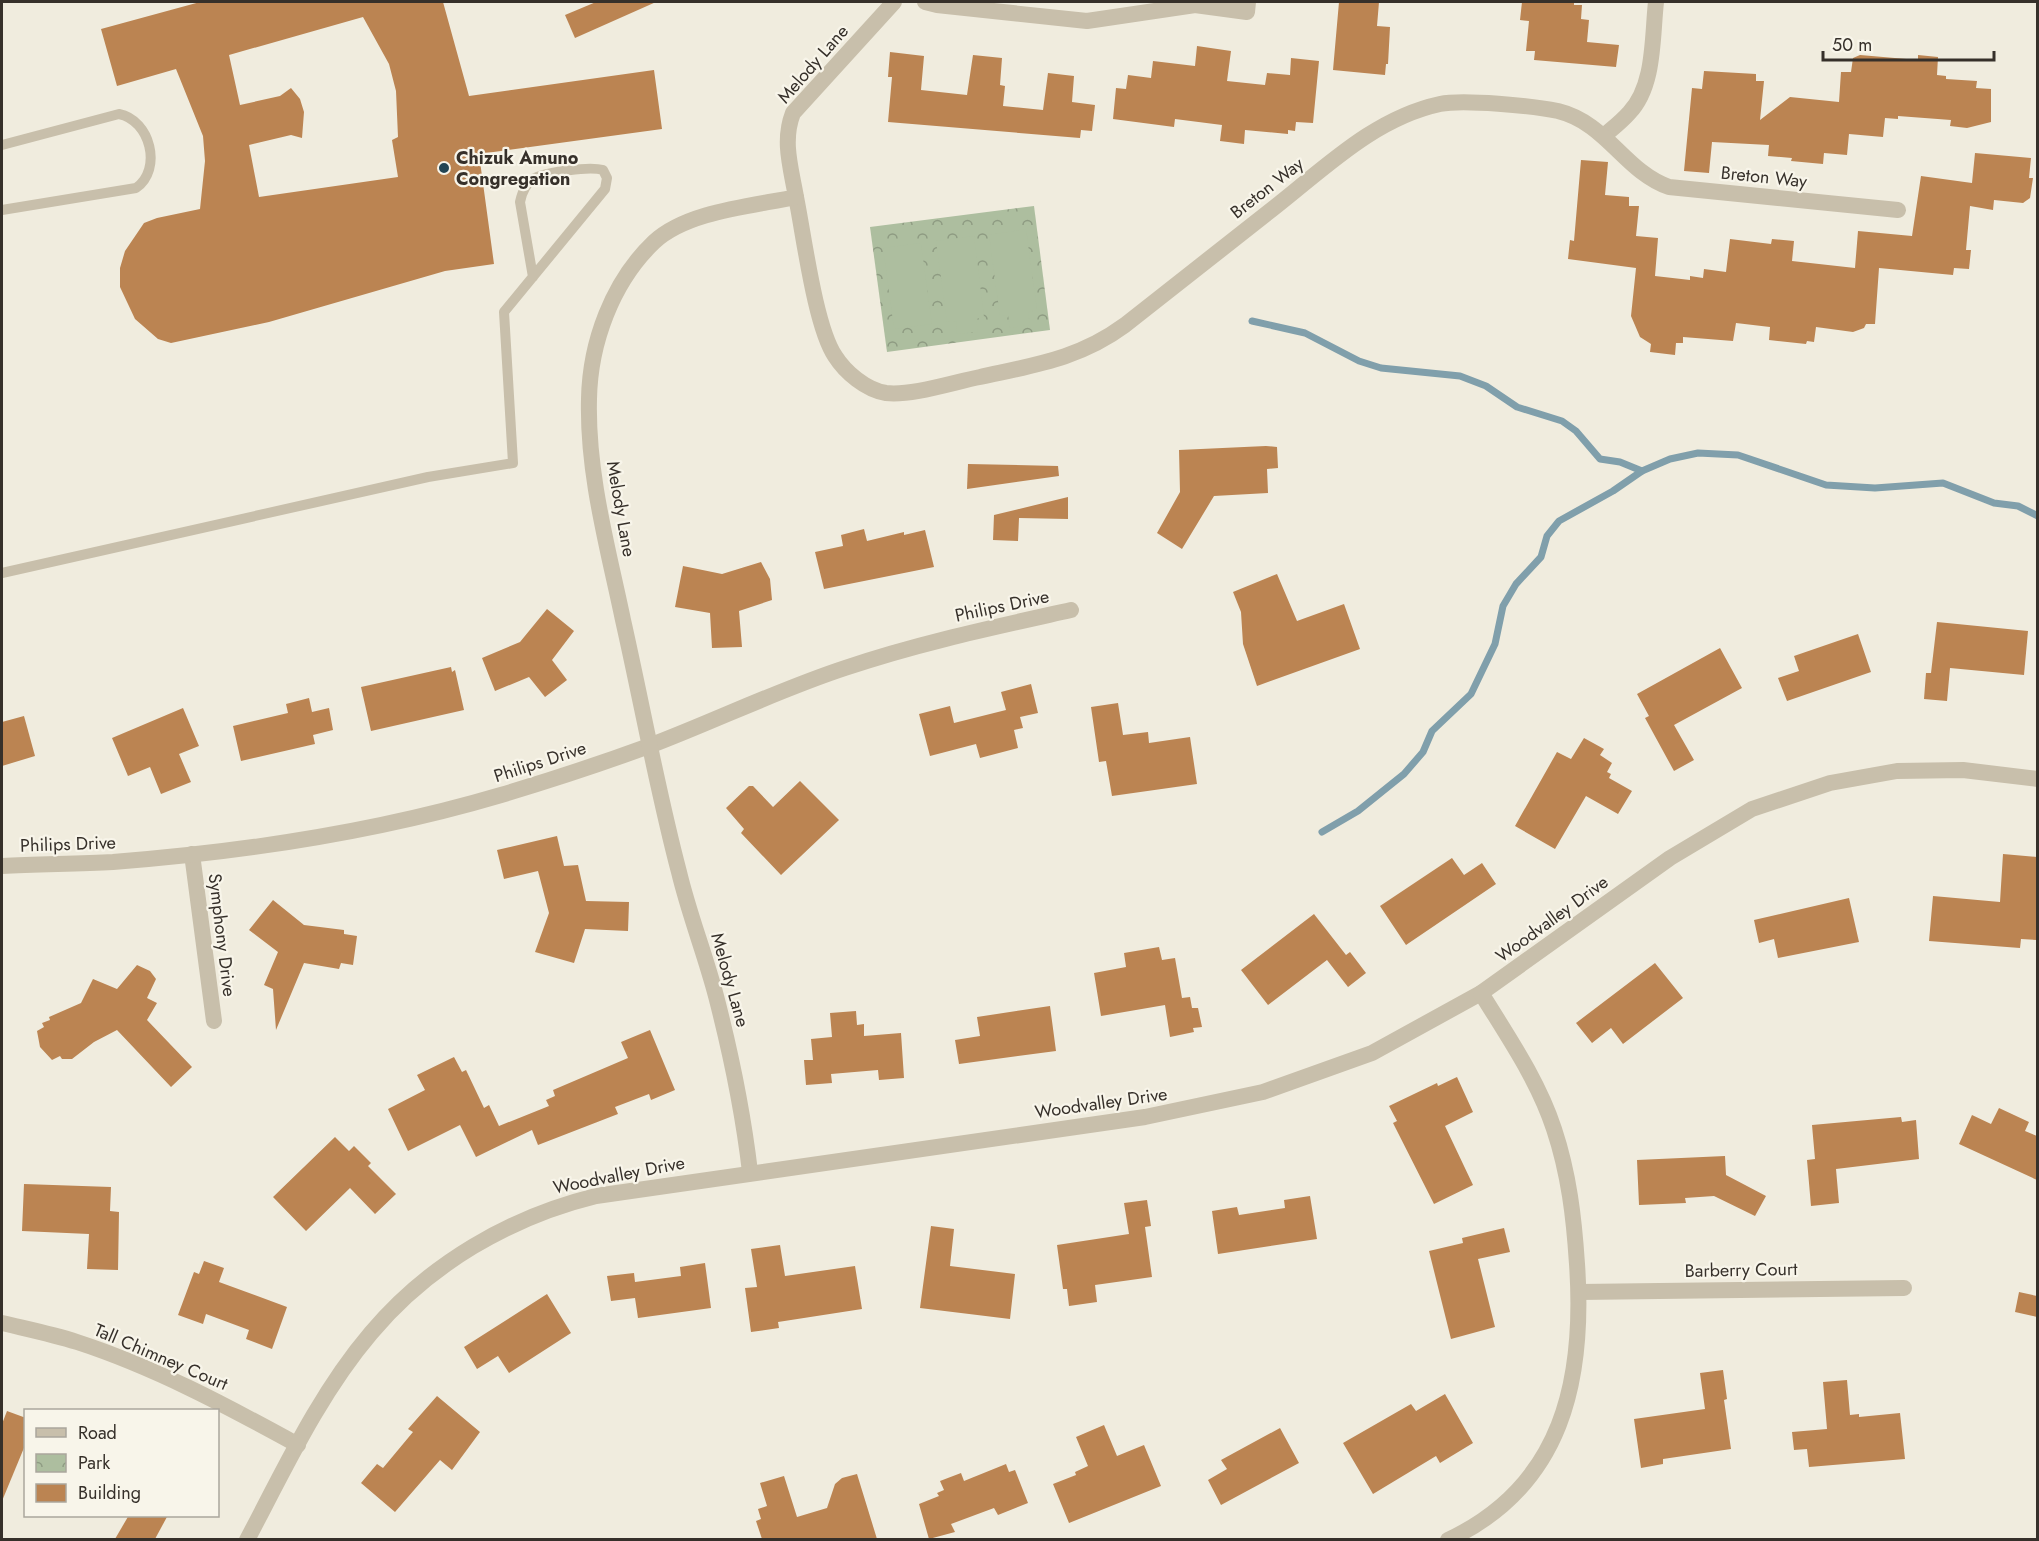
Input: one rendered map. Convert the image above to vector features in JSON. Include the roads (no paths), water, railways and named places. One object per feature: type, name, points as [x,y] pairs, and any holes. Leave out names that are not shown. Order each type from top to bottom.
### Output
[{"type":"street","name":"Melody Lane","points":[[750,1172],[736,1078],[716,993],[678,870],[597,498],[589,398],[602,322],[636,262],[655,241],[680,225],[700,218],[796,197],[786,129],[793,113],[894,2]]},
{"type":"street","points":[[926,2],[982,11],[1088,21],[1195,3],[1247,12],[1248,2]]},
{"type":"street","points":[[1605,135],[1630,113],[1641,96],[1650,61],[1656,2]]},
{"type":"street","name":"Breton Way","points":[[796,197],[824,333],[834,356],[850,374],[867,386],[886,393],[919,390],[1041,364],[1088,349],[1125,326],[1382,124],[1442,103],[1473,102],[1558,111],[1589,123],[1605,135],[1635,167],[1657,183],[1669,187],[1898,210]]},
{"type":"street","name":"Philips Drive","points":[[2,866],[108,862],[192,854],[346,831],[442,810],[565,775],[651,745],[791,687],[847,667],[954,636],[1071,610]]},
{"type":"street","name":"Woodvalley Drive","points":[[247,1539],[340,1374],[370,1333],[407,1295],[475,1245],[525,1218],[557,1205],[596,1196],[750,1172],[1145,1118],[1227,1102],[1295,1083],[1372,1053],[1481,993],[1670,858],[1752,809],[1830,783],[1897,771],[1963,770],[2037,779]]},
{"type":"street","name":"Symphony Drive","points":[[192,854],[214,1021]]},
{"type":"street","points":[[1448,1539],[1469,1530],[1504,1505],[1530,1477],[1554,1440],[1571,1390],[1575,1367],[1579,1292],[1572,1202],[1554,1129],[1536,1084],[1481,993]]},
{"type":"street","name":"Barberry Court","points":[[1579,1292],[1904,1288]]},
{"type":"street","name":"Tall Chimney Court","points":[[2,1323],[78,1342],[140,1367],[214,1400],[298,1445]]},
{"type":"lane","points":[[2,146],[119,114],[132,117],[140,125],[146,137],[150,164],[148,175],[136,188],[2,210]]},
{"type":"lane","points":[[2,573],[428,477],[513,464],[504,312],[533,277],[605,189],[607,178],[603,170],[593,167],[537,177],[522,193],[520,202],[533,277]]},
{"type":"waterway","points":[[1252,321],[1305,333],[1359,361],[1381,368],[1460,376],[1486,386],[1517,407],[1562,421],[1576,431],[1600,459],[1620,462],[1642,471]]},
{"type":"waterway","points":[[1322,832],[1358,811],[1404,774],[1423,752],[1432,731],[1471,694],[1495,644],[1503,606],[1516,584],[1541,557],[1547,536],[1559,521],[1613,491],[1642,471],[1670,459],[1698,453],[1738,455],[1826,485],[1875,488],[1943,483],[1994,503],[2018,506],[2038,516]]},
{"type":"place","name":"Chizuk Amuno Congregation","points":[[444,168]]}]
